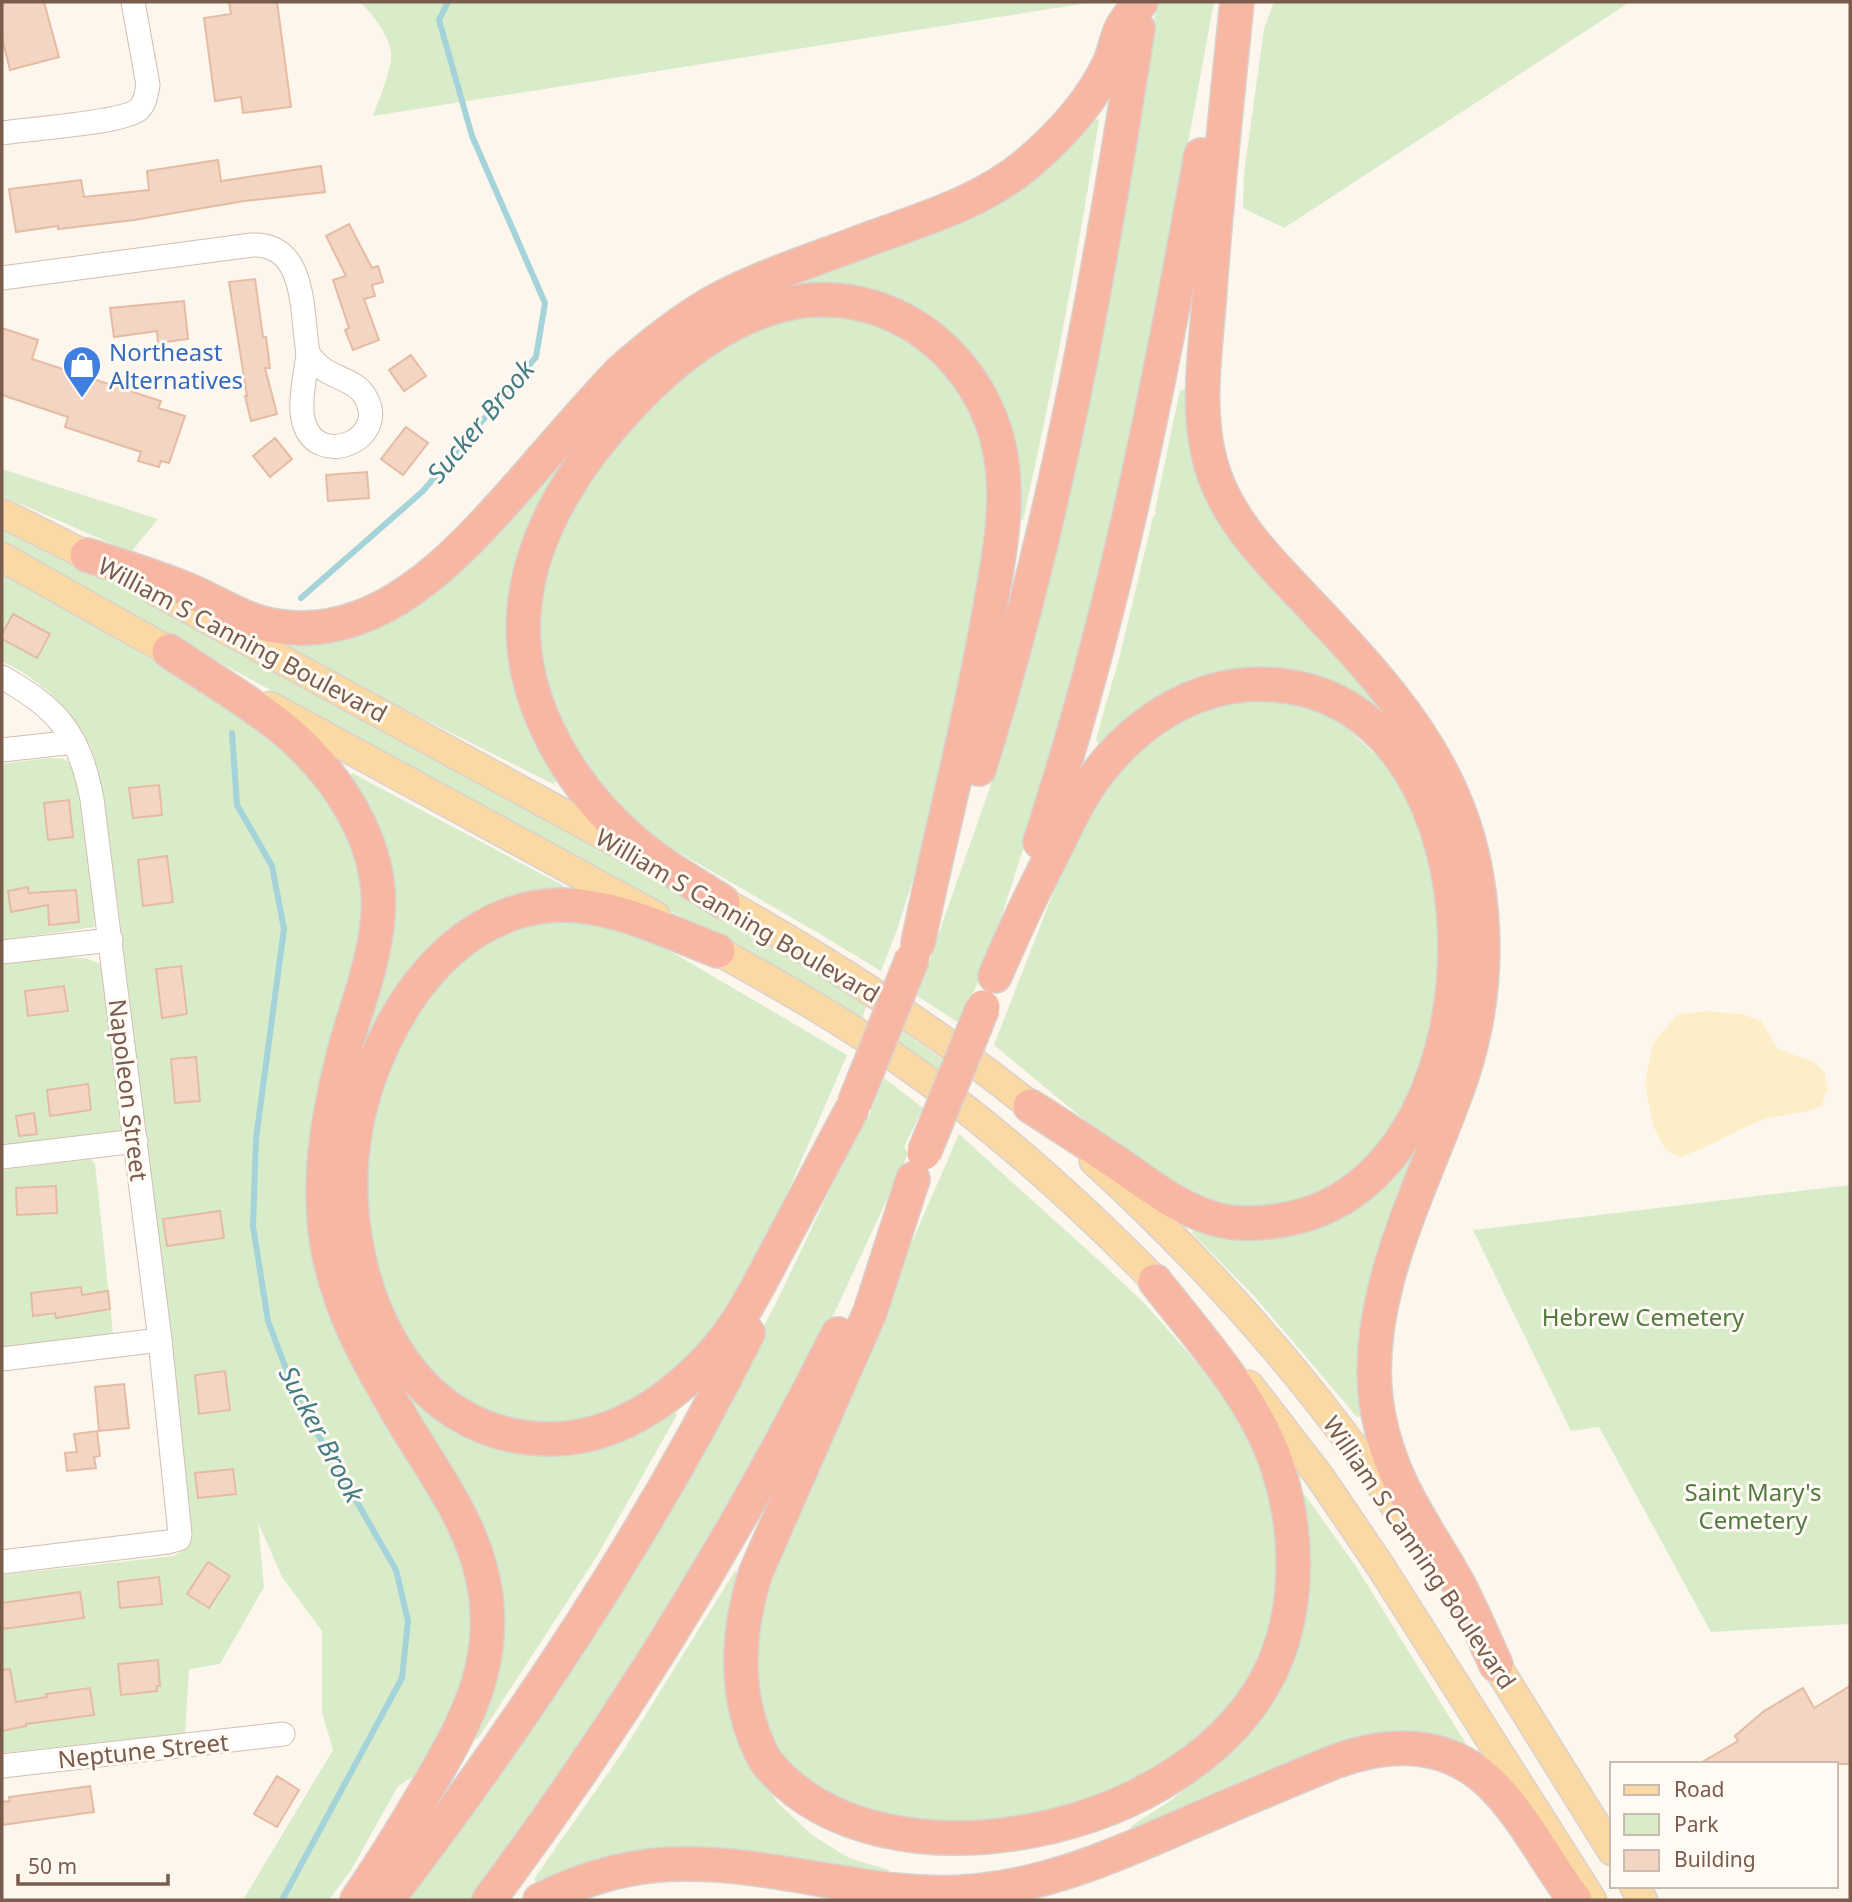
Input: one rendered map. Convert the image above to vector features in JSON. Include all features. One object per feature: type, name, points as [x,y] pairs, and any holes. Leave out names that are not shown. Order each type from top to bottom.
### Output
[{"type":"highway","points":[[87,555],[163,580],[240,615],[270,625],[299,628],[334,625],[384,606],[407,593],[450,560],[484,526],[619,373],[643,351],[688,318],[763,279],[961,204],[992,189],[1027,164],[1057,135],[1084,103],[1111,62],[1121,28],[1141,2]]},
{"type":"highway","points":[[387,1900],[516,1723],[636,1536],[742,1344],[795,1235],[852,1107],[915,950],[967,805],[1010,665],[1063,453],[1141,2]]},
{"type":"highway","points":[[995,976],[1063,771],[1122,554],[1154,410],[1230,2]]},
{"type":"highway","points":[[1237,2],[1212,243],[1202,391],[1207,450],[1215,477],[1240,525],[1270,562],[1375,673],[1405,710],[1430,749],[1457,806],[1477,875],[1482,910],[1483,949],[1481,990],[1475,1028],[1463,1074],[1387,1278],[1375,1338],[1374,1372],[1377,1409],[1384,1442],[1401,1489],[1457,1581],[1496,1665]]},
{"type":"highway","points":[[723,902],[654,858],[630,839],[584,790],[566,764],[537,702],[528,668],[524,636],[525,601],[532,567],[544,533],[560,501],[596,443],[639,395],[684,355],[727,328],[774,308],[803,302],[862,304],[914,325],[935,339],[954,357],[983,400],[1000,452],[1004,480],[1002,536],[976,689],[915,950]]},
{"type":"highway","points":[[169,651],[260,712],[305,749],[343,797],[369,848],[377,883],[378,917],[371,955],[326,1130],[322,1181],[326,1236],[337,1288],[355,1338],[462,1521],[481,1570],[485,1593],[484,1662],[472,1707],[444,1761],[357,1900]]},
{"type":"highway","points":[[489,1900],[554,1812],[621,1712],[712,1567],[800,1408],[851,1310],[918,1166],[995,976],[1034,888],[1093,780],[1118,750],[1168,709],[1212,690],[1258,683],[1307,690],[1343,706],[1368,723],[1392,745],[1417,783],[1434,822],[1451,886],[1455,932],[1454,981],[1447,1028],[1433,1076],[1403,1138],[1381,1167],[1353,1192],[1320,1210],[1283,1220],[1243,1223],[1205,1216],[1175,1202],[1030,1106]]},
{"type":"highway","points":[[718,951],[610,912],[576,906],[537,908],[499,918],[464,938],[434,965],[407,1002],[383,1044],[365,1091],[352,1156],[352,1207],[358,1253],[373,1303],[394,1348],[422,1387],[462,1418],[509,1436],[534,1439],[582,1437],[626,1422],[660,1401],[710,1357],[740,1318],[852,1107]]},
{"type":"highway","points":[[918,1166],[870,1312],[756,1572],[745,1610],[741,1639],[740,1669],[746,1709],[756,1741],[770,1769],[791,1799],[817,1823],[862,1850],[915,1863],[972,1863],[1024,1855],[1099,1830],[1158,1797],[1208,1755],[1252,1704],[1273,1666],[1288,1618],[1293,1571],[1288,1509],[1278,1467],[1261,1428],[1241,1393],[1155,1281]]},
{"type":"highway","points":[[540,1900],[577,1883],[598,1877],[643,1867],[677,1864],[723,1866],[913,1892],[964,1892],[1031,1883],[1086,1867],[1334,1762],[1372,1749],[1391,1747],[1442,1755],[1484,1778],[1506,1800],[1575,1900]]},
{"type":"main road","name":"William S Canning Boulevard","points":[[2,513],[87,555],[338,689],[789,939],[972,1061],[1030,1106],[1085,1152],[1166,1228],[1224,1289],[1335,1420],[1384,1490],[1610,1848]]},
{"type":"main road","name":"William S Canning Boulevard","points":[[2,557],[824,1012],[937,1088],[1030,1164],[1155,1281],[1252,1390],[1341,1507],[1401,1596],[1592,1900]]},
{"type":"street","points":[[2,133],[115,119],[141,107],[148,85],[133,2]]},
{"type":"street","points":[[2,278],[252,245],[272,248],[289,261],[298,281],[308,353]]},
{"type":"street","name":"Napoleon Street","points":[[2,677],[51,709],[74,742],[83,761],[92,799],[160,1340],[180,1527],[179,1539],[168,1542],[2,1562]]},
{"type":"street","points":[[2,750],[74,742]]},
{"type":"street","points":[[2,952],[111,940]]},
{"type":"street","points":[[2,1157],[135,1142]]},
{"type":"street","points":[[2,1359],[160,1340]]},
{"type":"street","name":"Neptune Street","points":[[2,1766],[283,1734]]},
{"type":"green space","points":[[360,2],[1094,2],[373,116],[387,76],[391,53],[375,18]]},
{"type":"green space","points":[[1157,2],[1214,2],[1130,458],[1047,775],[1001,918],[976,987],[959,1023],[917,996],[990,787],[1017,697],[1141,98]]},
{"type":"green space","points":[[1274,2],[1630,2],[1284,228],[1243,208],[1244,173],[1264,29]]},
{"type":"green space","points":[[1088,116],[1099,120],[1091,170],[1055,371],[1023,520],[1013,517],[943,334],[760,292],[957,218]]},
{"type":"green space","points":[[795,314],[846,314],[909,338],[954,378],[985,442],[989,524],[945,779],[897,930],[881,971],[659,841],[626,815],[599,789],[542,690],[537,590],[586,476],[652,397],[737,335]]},
{"type":"green space","points":[[1180,390],[1189,390],[1192,435],[1404,727],[1395,733],[1276,674],[1104,747],[1096,739],[1120,655],[1153,517],[1156,514]]},
{"type":"green space","points":[[573,437],[580,443],[526,546],[559,779],[553,784],[282,648],[283,639],[332,636]]},
{"type":"green space","points":[[2,469],[158,519],[131,552],[2,496]]},
{"type":"green space","points":[[2,526],[184,618],[794,958],[867,1005],[861,1021],[716,936],[2,542]]},
{"type":"green space","points":[[2,573],[218,698],[277,739],[342,818],[358,854],[367,921],[310,1172],[457,1537],[474,1613],[461,1700],[424,1770],[398,1786],[351,1870],[329,1900],[243,1900],[333,1750],[322,1712],[322,1631],[282,1577],[258,1522],[264,1587],[220,1664],[189,1669],[185,1733],[2,1753],[2,1575],[174,1556],[186,1549],[193,1537],[119,912],[101,786],[92,750],[81,729],[50,693],[27,675],[2,661]]},
{"type":"green space","points":[[1257,697],[1331,713],[1397,775],[1423,833],[1439,907],[1438,1002],[1411,1093],[1370,1160],[1292,1209],[1205,1205],[1116,1146],[994,1045],[1069,852],[1107,785],[1156,734],[1205,706]]},
{"type":"green space","points":[[48,758],[69,762],[76,774],[85,815],[95,927],[2,940],[2,764]]},
{"type":"green space","points":[[352,773],[564,886],[562,895],[528,899],[370,1043],[351,1066],[383,953],[346,780]]},
{"type":"green space","points":[[588,918],[653,940],[654,944],[847,1055],[775,1221],[721,1325],[668,1381],[593,1423],[506,1425],[422,1374],[375,1282],[362,1169],[371,1111],[419,1004],[480,942],[535,919]]},
{"type":"green space","points":[[56,957],[85,958],[101,964],[121,1129],[118,1133],[2,1146],[2,964]]},
{"type":"green space","points":[[903,1031],[943,1060],[937,1074],[897,1045]]},
{"type":"green space","points":[[884,1078],[923,1108],[904,1147],[908,1154],[833,1316],[787,1406],[625,1683],[473,1900],[401,1900],[734,1385],[859,1128],[869,1116]]},
{"type":"green space","points":[[1427,1115],[1363,1416],[1357,1417],[1255,1297],[1192,1233],[1198,1226],[1265,1234]]},
{"type":"green space","points":[[959,1134],[1146,1305],[1234,1409],[1260,1460],[1278,1524],[1279,1596],[1254,1677],[1181,1764],[973,1853],[905,1852],[879,1845],[783,1773],[749,1667],[768,1572]]},
{"type":"green space","points":[[91,1159],[95,1164],[113,1333],[2,1348],[2,1170]]},
{"type":"green space","name":"Hebrew Cemetery","points":[[1850,1185],[1850,1624],[1711,1632],[1599,1427],[1571,1431],[1473,1230]]},
{"type":"green space","points":[[399,1378],[491,1442],[672,1407],[677,1415],[597,1556],[477,1740],[469,1735],[497,1636],[392,1383]]},
{"type":"green space","points":[[1305,1495],[1355,1565],[1468,1747],[1431,1741],[1135,1835],[1131,1826],[1170,1801],[1206,1772],[1253,1719],[1297,1497]]},
{"type":"green space","points":[[735,1571],[742,1574],[752,1763],[776,1801],[812,1835],[849,1858],[889,1870],[889,1879],[760,1861],[539,1886],[534,1879],[620,1756]]},
{"type":"sand","points":[[1705,1011],[1741,1014],[1761,1021],[1778,1049],[1816,1063],[1825,1073],[1827,1088],[1822,1105],[1805,1112],[1759,1121],[1680,1157],[1666,1150],[1653,1126],[1645,1083],[1653,1043],[1677,1015]]},
{"type":"building","points":[[2,2],[44,2],[59,57],[10,70],[2,38]]},
{"type":"building","points":[[229,2],[277,2],[291,107],[243,113],[241,97],[215,101],[204,18],[231,14]]},
{"type":"building","points":[[218,160],[221,181],[321,166],[325,192],[244,201],[134,220],[16,232],[9,189],[81,180],[84,197],[149,190],[147,171]]},
{"type":"building","points":[[349,224],[372,268],[378,266],[383,282],[372,285],[375,296],[364,299],[379,340],[353,350],[345,330],[349,328],[333,280],[346,276],[326,236]]},
{"type":"building","points":[[255,279],[270,368],[265,368],[277,414],[251,421],[229,282]]},
{"type":"building","points":[[184,301],[188,339],[158,343],[157,331],[114,337],[110,308]]},
{"type":"building","points":[[2,328],[38,340],[32,359],[161,401],[158,408],[185,416],[169,463],[161,461],[159,467],[138,461],[141,452],[65,427],[68,417],[2,395]]},
{"type":"building","points":[[411,355],[426,376],[404,391],[389,370]]},
{"type":"building","points":[[406,427],[428,443],[403,475],[381,459]]},
{"type":"building","points":[[275,438],[292,459],[270,477],[253,456]]},
{"type":"building","points":[[367,472],[369,498],[328,501],[326,475]]},
{"type":"building","points":[[13,614],[50,634],[37,658],[2,639]]},
{"type":"building","points":[[159,785],[162,815],[133,818],[129,788]]},
{"type":"building","points":[[69,800],[73,837],[48,840],[44,803]]},
{"type":"building","points":[[167,856],[173,902],[143,906],[138,860]]},
{"type":"building","points":[[28,887],[29,893],[76,890],[79,922],[49,925],[48,905],[11,912],[8,891]]},
{"type":"building","points":[[181,966],[187,1014],[162,1018],[156,969]]},
{"type":"building","points":[[64,986],[68,1011],[28,1016],[25,991]]},
{"type":"building","points":[[196,1057],[200,1101],[175,1103],[171,1059]]},
{"type":"building","points":[[88,1084],[91,1110],[50,1116],[47,1090]]},
{"type":"building","points":[[34,1113],[37,1134],[19,1136],[16,1116]]},
{"type":"building","points":[[56,1186],[57,1213],[17,1215],[16,1188]]},
{"type":"building","points":[[220,1211],[224,1238],[167,1246],[163,1219]]},
{"type":"building","points":[[81,1287],[82,1295],[108,1291],[110,1309],[56,1318],[55,1313],[33,1316],[31,1293]]},
{"type":"building","points":[[225,1371],[230,1410],[199,1414],[195,1375]]},
{"type":"building","points":[[124,1384],[129,1428],[99,1431],[95,1387]]},
{"type":"building","points":[[97,1431],[100,1456],[94,1457],[96,1468],[67,1471],[65,1453],[77,1452],[74,1434]]},
{"type":"building","points":[[233,1469],[236,1494],[198,1498],[195,1473]]},
{"type":"building","points":[[208,1562],[230,1576],[209,1608],[187,1594]]},
{"type":"building","points":[[159,1577],[162,1604],[120,1608],[118,1582]]},
{"type":"building","points":[[80,1592],[84,1618],[2,1629],[2,1603]]},
{"type":"building","points":[[158,1660],[160,1686],[157,1686],[157,1691],[121,1695],[118,1664]]},
{"type":"building","points":[[10,1669],[16,1702],[47,1697],[46,1694],[90,1688],[94,1715],[26,1724],[2,1731],[2,1670]]},
{"type":"building","points":[[1850,1686],[1850,1764],[1702,1762],[1738,1741],[1735,1736],[1764,1711],[1803,1688],[1814,1708]]},
{"type":"building","points":[[277,1776],[299,1790],[277,1827],[254,1814]]},
{"type":"building","points":[[90,1786],[94,1812],[2,1825],[2,1802],[10,1801],[9,1797]]},
{"type":"waterway","name":"Sucker Brook","points":[[301,598],[423,491],[536,357],[545,303],[472,136],[439,20],[448,2]]},
{"type":"waterway","name":"Sucker Brook","points":[[232,733],[237,805],[272,866],[284,929],[256,1139],[253,1226],[268,1321],[297,1398],[396,1570],[408,1621],[402,1678],[282,1900]]},
{"type":"place","name":"Northeast Alternatives","points":[[82,399]]},
{"type":"park label","name":"Saint Mary's Cemetery","points":[[1753,1505]]}]
